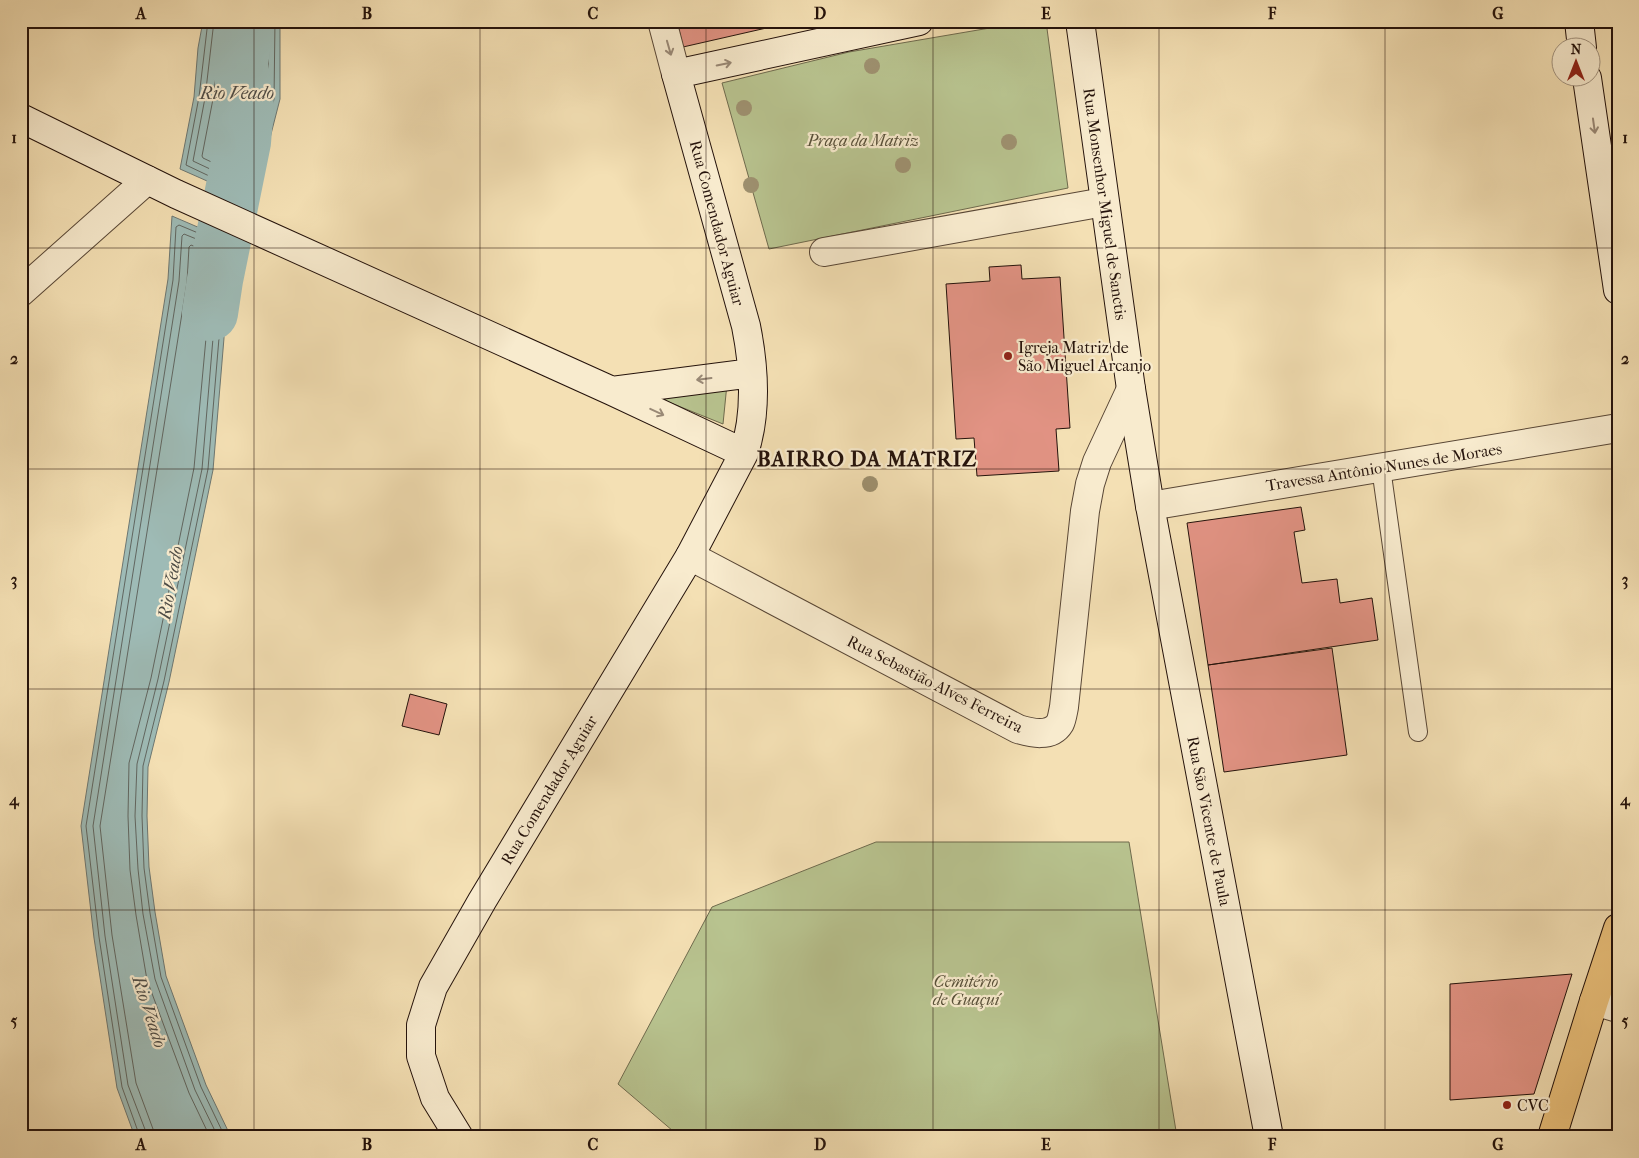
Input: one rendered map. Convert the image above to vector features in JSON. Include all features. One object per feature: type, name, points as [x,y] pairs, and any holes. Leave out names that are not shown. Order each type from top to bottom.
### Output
[{"type":"highway","points":[[1552,1137],[1606,1004],[1618,928]]},
{"type":"street","name":"Rua Comendador Aguiar","points":[[459,1137],[435,1098],[421,1056],[421,1024],[433,987],[487,893],[690,556],[744,453],[752,422],[752,373],[746,326],[662,21]]},
{"type":"street","points":[[676,74],[919,21]]},
{"type":"street","name":"Rua Monsenhor Miguel de Sanctis","points":[[1080,21],[1104,202],[1150,506]]},
{"type":"street","points":[[1579,21],[1581,38]]},
{"type":"street","points":[[1588,88],[1618,290]]},
{"type":"street","points":[[21,118],[176,194],[612,391],[744,453]]},
{"type":"street","points":[[21,292],[147,180]]},
{"type":"street","points":[[824,252],[1104,202]]},
{"type":"street","points":[[612,391],[752,373]]},
{"type":"street","name":"Rua Sebastião Alves Ferreira","points":[[690,556],[1018,729],[1033,733],[1049,732],[1060,724],[1064,707],[1085,511],[1090,484],[1097,462],[1131,389]]},
{"type":"street","name":"Travessa Antônio Nunes de Moraes","points":[[1150,506],[1618,428]]},
{"type":"street","name":"Rua São Vicente de Paula","points":[[1150,506],[1269,1137]]},
{"type":"lane","points":[[1381,468],[1418,732]]},
{"type":"green space","name":"Praça da Matriz","points":[[1031,21],[1046,21],[1068,188],[769,249],[722,83],[849,52]]},
{"type":"green space","points":[[727,384],[723,424],[661,399]]},
{"type":"green space","name":"Cemitério de Guaçuí","points":[[876,842],[1129,842],[1177,1137],[680,1137],[618,1084],[712,907]]},
{"type":"water","name":"Rio Veado","points":[[203,21],[280,21],[280,99],[270,138],[250,200],[180,169],[194,97],[198,48]]},
{"type":"water","points":[[172,216],[244,247],[224,284],[224,338],[213,470],[169,682],[148,767],[147,816],[149,867],[166,976],[206,1085],[231,1137],[135,1137],[117,1088],[94,938],[81,826],[168,279]]},
{"type":"building","points":[[677,21],[783,21],[784,24],[683,47]]},
{"type":"building","points":[[1611,21],[1618,21],[1618,47],[1614,48]]},
{"type":"building","name":"Igreja Matriz de São Miguel Arcanjo","points":[[1021,265],[1022,279],[1060,277],[1070,428],[1056,429],[1059,471],[977,476],[974,438],[956,439],[946,284],[990,281],[989,267]]},
{"type":"building","points":[[1301,507],[1305,530],[1294,532],[1302,583],[1337,579],[1340,603],[1372,598],[1378,640],[1208,665],[1187,523]]},
{"type":"building","points":[[1332,648],[1347,755],[1224,772],[1208,665]]},
{"type":"building","points":[[410,694],[447,704],[439,735],[402,726]]},
{"type":"building","points":[[1572,974],[1534,1094],[1450,1100],[1450,984]]},
{"type":"waterway","name":"Rio Veado","points":[[210,313],[243,142],[246,105],[240,64],[246,21]]},
{"type":"place","name":"Igreja Matriz de São Miguel Arcanjo","points":[[1008,356]]},
{"type":"place","name":"CVC","points":[[1507,1105]]},
{"type":"district","name":"BAIRRO DA MATRIZ","points":[[867,459]]}]
